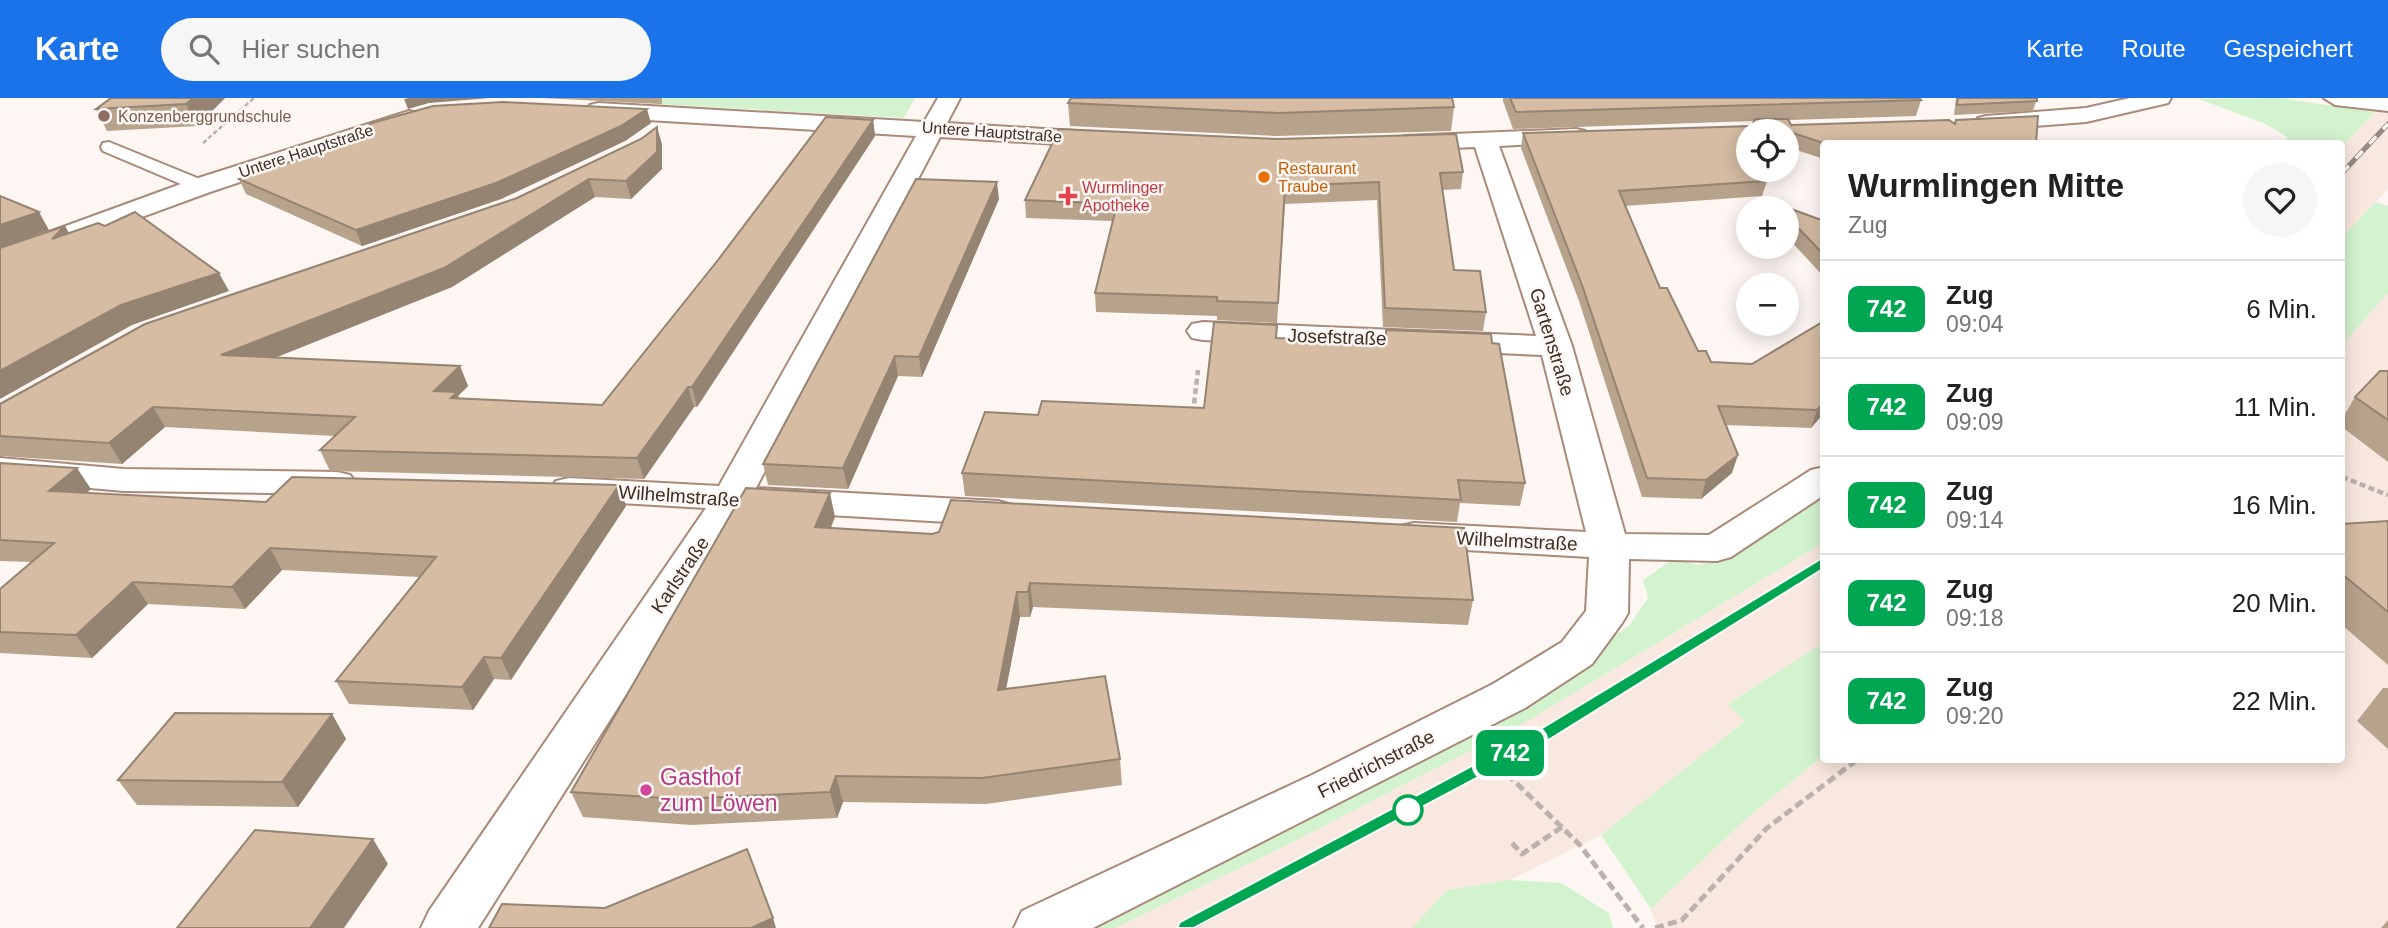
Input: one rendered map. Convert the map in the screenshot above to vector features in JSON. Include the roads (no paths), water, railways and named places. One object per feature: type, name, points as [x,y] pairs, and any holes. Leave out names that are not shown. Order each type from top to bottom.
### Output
[{"type":"street","points":[[1967,123],[2086,115],[2133,101],[2160,98]]},
{"type":"street","points":[[2335,98],[2388,104]]},
{"type":"street","name":"Untere Hauptstraße","points":[[578,109],[685,114],[941,113],[1126,141]]},
{"type":"street","name":"Untere Hauptstraße","points":[[0,260],[201,186],[359,132],[437,111]]},
{"type":"street","name":"Karlstraße","points":[[448,928],[731,499],[941,113]]},
{"type":"street","points":[[645,141],[685,114]]},
{"type":"street","points":[[1387,143],[1594,135]]},
{"type":"street","name":"Gartenstraße","points":[[1485,141],[1556,346],[1609,546]]},
{"type":"street","name":"Josefstraße","points":[[1203,331],[1556,346]]},
{"type":"street","points":[[0,469],[124,480],[368,484]]},
{"type":"street","points":[[1609,546],[1717,548],[1820,481]]},
{"type":"street","name":"Wilhelmstraße","points":[[532,488],[1027,514]]},
{"type":"street","name":"Wilhelmstraße","points":[[1374,533],[1609,546]]},
{"type":"street","name":"Friedrichstraße","points":[[1041,928],[1365,770],[1509,696],[1577,653],[1607,613],[1609,546]]},
{"type":"lane","points":[[109,148],[201,186]]},
{"type":"railway","points":[[2345,170],[2388,124]]},
{"type":"railway","points":[[1810,570],[1820,564]]},
{"type":"railway","points":[[1187,928],[1544,734],[1813,569]]},
{"type":"train","name":"742","points":[[1187,928],[1293,873],[1544,734],[1667,661],[1820,565]]},
{"type":"place","name":"Konzenberggrundschule","points":[[104,116]]},
{"type":"place","name":"Restaurant Traube","points":[[1264,177]]},
{"type":"place","name":"Wurmlinger Apotheke","points":[[1068,196]]},
{"type":"place","name":"Gasthof zum Löwen","points":[[646,790]]}]
